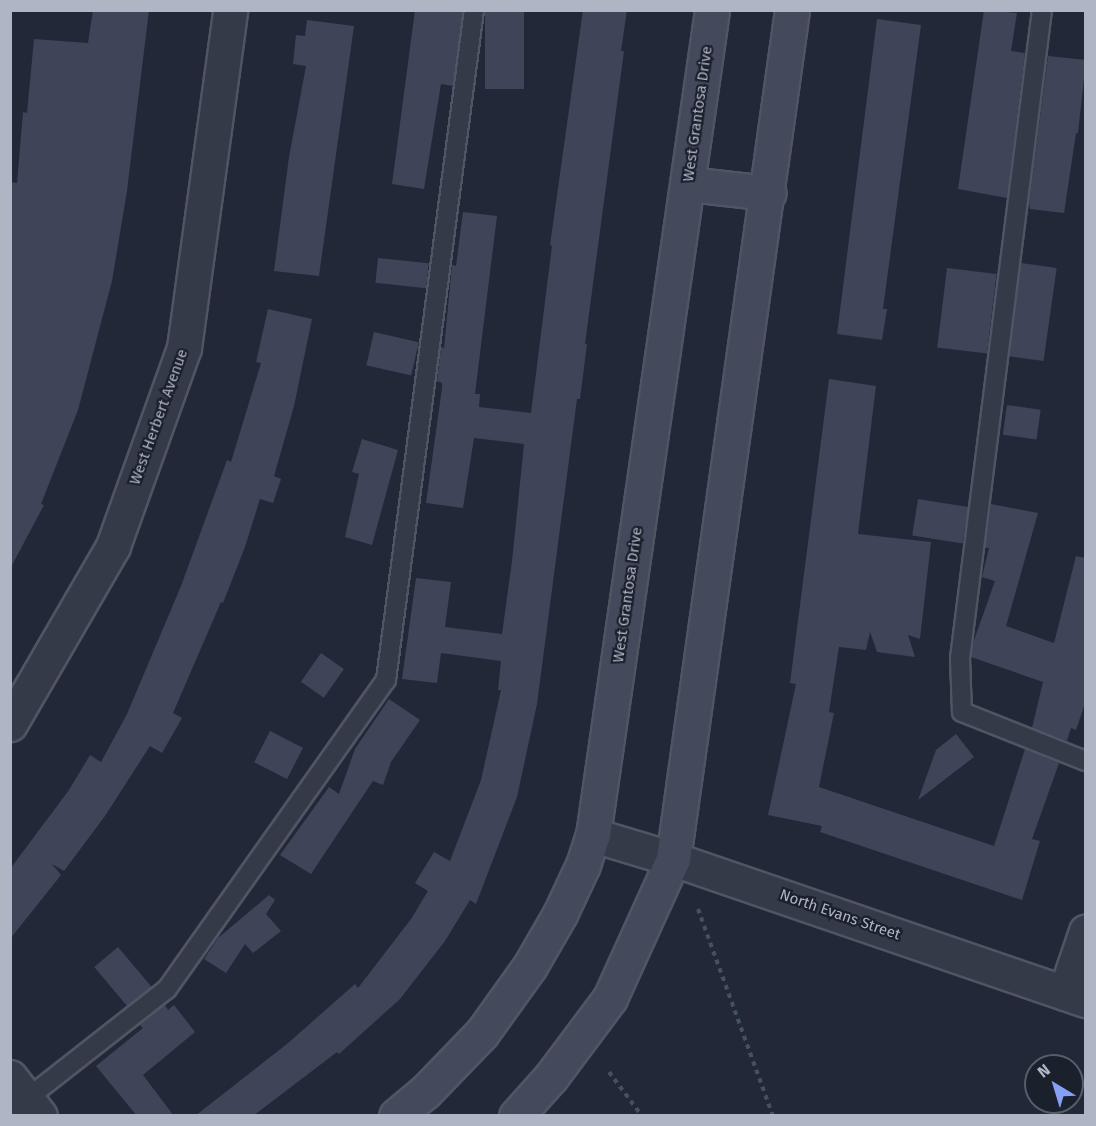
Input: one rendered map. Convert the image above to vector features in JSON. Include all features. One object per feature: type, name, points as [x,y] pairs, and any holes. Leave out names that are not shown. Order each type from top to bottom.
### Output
[{"type":"street","name":"West Herbert Avenue","points":[[10,724],[113,546],[184,348],[230,10]]},
{"type":"street","name":"West Grantosa Drive","points":[[396,1116],[425,1092],[482,1033],[530,966],[560,914],[583,865],[593,835],[712,10]]},
{"type":"street","points":[[516,1116],[550,1077],[610,998],[673,859],[792,10]]},
{"type":"street","points":[[688,184],[768,193]]},
{"type":"street","name":"North Evans Street","points":[[593,835],[673,859],[1075,997]]},
{"type":"street","points":[[1075,997],[1086,931]]},
{"type":"lane","points":[[22,1101],[167,989],[386,680],[474,10]]},
{"type":"lane","points":[[1042,10],[960,658],[962,712],[1086,761]]},
{"type":"path","points":[[698,909],[773,1116]]},
{"type":"path","points":[[609,1072],[642,1116]]},
{"type":"building","points":[[93,10],[149,10],[127,191],[112,281],[78,410],[41,504],[44,505],[10,569],[10,182],[17,183],[23,112],[27,113],[34,39],[88,43]]},
{"type":"building","points":[[415,10],[463,10],[453,86],[441,84],[424,189],[392,184]]},
{"type":"building","points":[[485,10],[524,10],[524,89],[485,89]]},
{"type":"building","points":[[583,10],[627,10],[621,51],[624,51],[585,344],[587,344],[580,399],[577,399],[537,704],[517,797],[476,904],[470,900],[445,941],[400,999],[339,1054],[337,1052],[253,1116],[195,1116],[287,1044],[355,984],[358,988],[411,919],[428,891],[415,883],[434,852],[450,861],[481,780],[501,690],[498,690],[501,661],[441,653],[437,683],[402,679],[416,578],[451,582],[445,627],[502,634],[524,444],[474,438],[463,508],[426,503],[442,388],[442,383],[437,381],[441,347],[444,348],[452,265],[456,266],[463,212],[497,216],[475,394],[480,394],[479,407],[531,413],[552,246],[550,245]]},
{"type":"building","points":[[984,10],[1017,13],[1011,51],[1025,53],[1007,198],[958,189]]},
{"type":"building","points":[[877,19],[921,25],[883,309],[887,309],[882,340],[837,334]]},
{"type":"building","points":[[307,20],[354,26],[319,276],[274,271],[289,157],[306,66],[293,64],[296,35],[305,36]]},
{"type":"building","points":[[1048,56],[1086,60],[1078,133],[1076,133],[1064,213],[1030,209],[1029,202]]},
{"type":"building","points":[[378,258],[429,263],[426,288],[375,283]]},
{"type":"building","points":[[1021,263],[1057,268],[1044,361],[1008,356]]},
{"type":"building","points":[[947,268],[997,274],[987,353],[937,347]]},
{"type":"building","points":[[268,309],[312,319],[294,406],[274,476],[281,479],[273,503],[260,499],[245,547],[223,603],[221,602],[173,713],[182,718],[162,753],[150,746],[105,816],[64,871],[52,864],[61,875],[10,939],[10,869],[69,790],[90,755],[101,762],[127,714],[181,586],[227,460],[231,462],[261,363],[256,362]]},
{"type":"building","points":[[374,332],[419,342],[411,375],[366,365]]},
{"type":"building","points":[[829,379],[876,386],[858,534],[931,542],[920,639],[908,635],[915,657],[877,652],[870,632],[866,650],[839,647],[829,712],[834,713],[819,787],[994,846],[1025,749],[1059,763],[1032,839],[1040,841],[1022,900],[820,832],[822,826],[768,815],[796,684],[790,683]]},
{"type":"building","points":[[1007,405],[1041,410],[1036,439],[1003,435]]},
{"type":"building","points":[[362,439],[398,450],[372,545],[345,537],[359,474],[352,472]]},
{"type":"building","points":[[918,499],[968,507],[963,544],[912,536]]},
{"type":"building","points":[[991,504],[1038,513],[1006,626],[1054,643],[1076,556],[1086,558],[1086,700],[1076,730],[1071,728],[1067,741],[1032,728],[1043,682],[971,657],[973,643],[995,581],[982,577],[989,548],[985,548]]},
{"type":"building","points":[[321,653],[344,669],[324,698],[301,682]]},
{"type":"building","points":[[389,699],[420,720],[391,762],[383,785],[373,781],[311,874],[280,855],[329,787],[339,794],[355,749]]},
{"type":"building","points":[[270,731],[303,748],[287,779],[254,762]]},
{"type":"building","points":[[956,734],[974,757],[918,800],[936,750]]},
{"type":"building","points":[[269,895],[275,900],[266,914],[281,931],[253,953],[245,944],[226,973],[204,959],[218,938]]},
{"type":"building","points":[[118,947],[151,987],[128,1007],[94,967]]},
{"type":"building","points":[[165,1005],[168,1010],[174,1005],[195,1032],[143,1075],[174,1116],[137,1116],[96,1066],[143,1028],[140,1025]]}]
